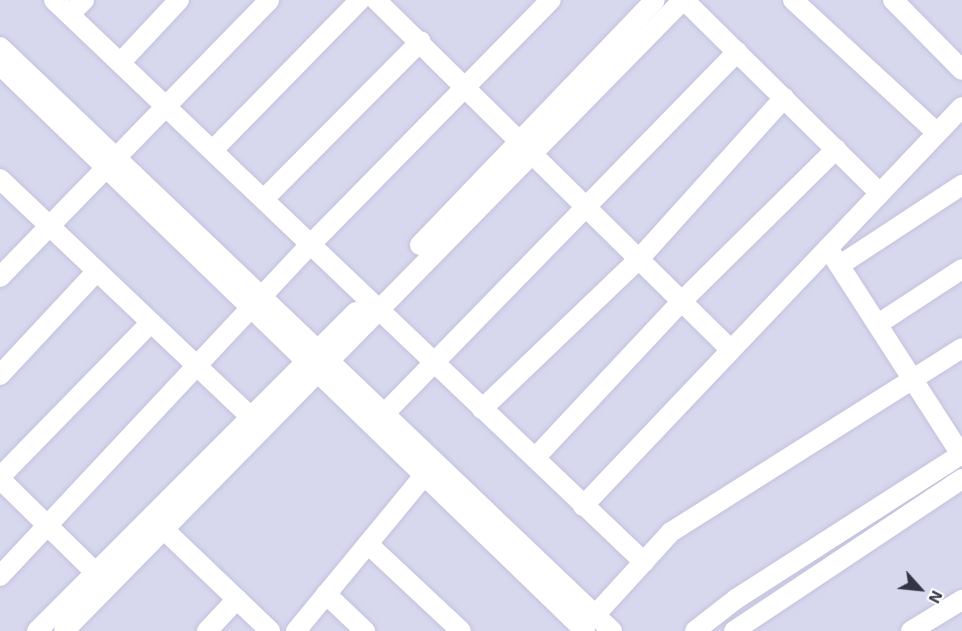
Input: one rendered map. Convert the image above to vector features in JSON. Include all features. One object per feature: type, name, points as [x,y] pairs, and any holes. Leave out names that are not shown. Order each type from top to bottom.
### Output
[{"type":"street","points":[[54,0],[265,198],[372,305],[644,562]]},
{"type":"street","points":[[70,14],[84,0]]},
{"type":"street","points":[[121,62],[179,0]]},
{"type":"street","points":[[0,277],[110,164],[164,103],[269,0]]},
{"type":"street","points":[[213,150],[360,0]]},
{"type":"street","points":[[376,0],[421,41],[730,349]]},
{"type":"street","points":[[37,631],[101,579],[257,423],[524,146],[655,0]]},
{"type":"street","points":[[524,146],[683,0],[880,193]]},
{"type":"street","points":[[793,0],[937,133]]},
{"type":"street","points":[[893,0],[962,69]]},
{"type":"street","points":[[0,576],[50,526],[196,364],[256,304],[311,244],[467,88],[541,4]]},
{"type":"street","points":[[265,198],[421,41]]},
{"type":"street","points":[[0,47],[110,164]]},
{"type":"street","points":[[384,414],[738,52]]},
{"type":"street","points":[[0,65],[110,164],[316,362],[422,478],[586,626],[612,631]]},
{"type":"street","points":[[482,409],[639,259],[784,98]]},
{"type":"street","points":[[583,506],[962,107]]},
{"type":"street","points":[[535,458],[681,302],[836,149]]},
{"type":"street","points":[[1,182],[257,423]]},
{"type":"street","points":[[840,265],[962,185]]},
{"type":"street","points":[[709,627],[962,455],[828,248]]},
{"type":"street","points":[[878,324],[962,269]]},
{"type":"street","points":[[0,375],[97,271]]},
{"type":"street","points":[[101,579],[0,478],[151,322]]},
{"type":"street","points":[[586,626],[671,532],[962,348]]},
{"type":"street","points":[[316,362],[384,414],[586,626]]},
{"type":"street","points":[[296,631],[422,478]]},
{"type":"street","points":[[734,631],[962,479]]},
{"type":"street","points":[[157,523],[270,631]]},
{"type":"street","points":[[368,544],[461,631]]},
{"type":"street","points":[[64,631],[101,579]]},
{"type":"street","points":[[326,594],[365,631]]},
{"type":"street","points":[[207,631],[237,599]]},
{"type":"street","points":[[911,631],[962,600]]},
{"type":"shaded area","points":[[0,0],[962,0],[962,631],[0,631]]}]
